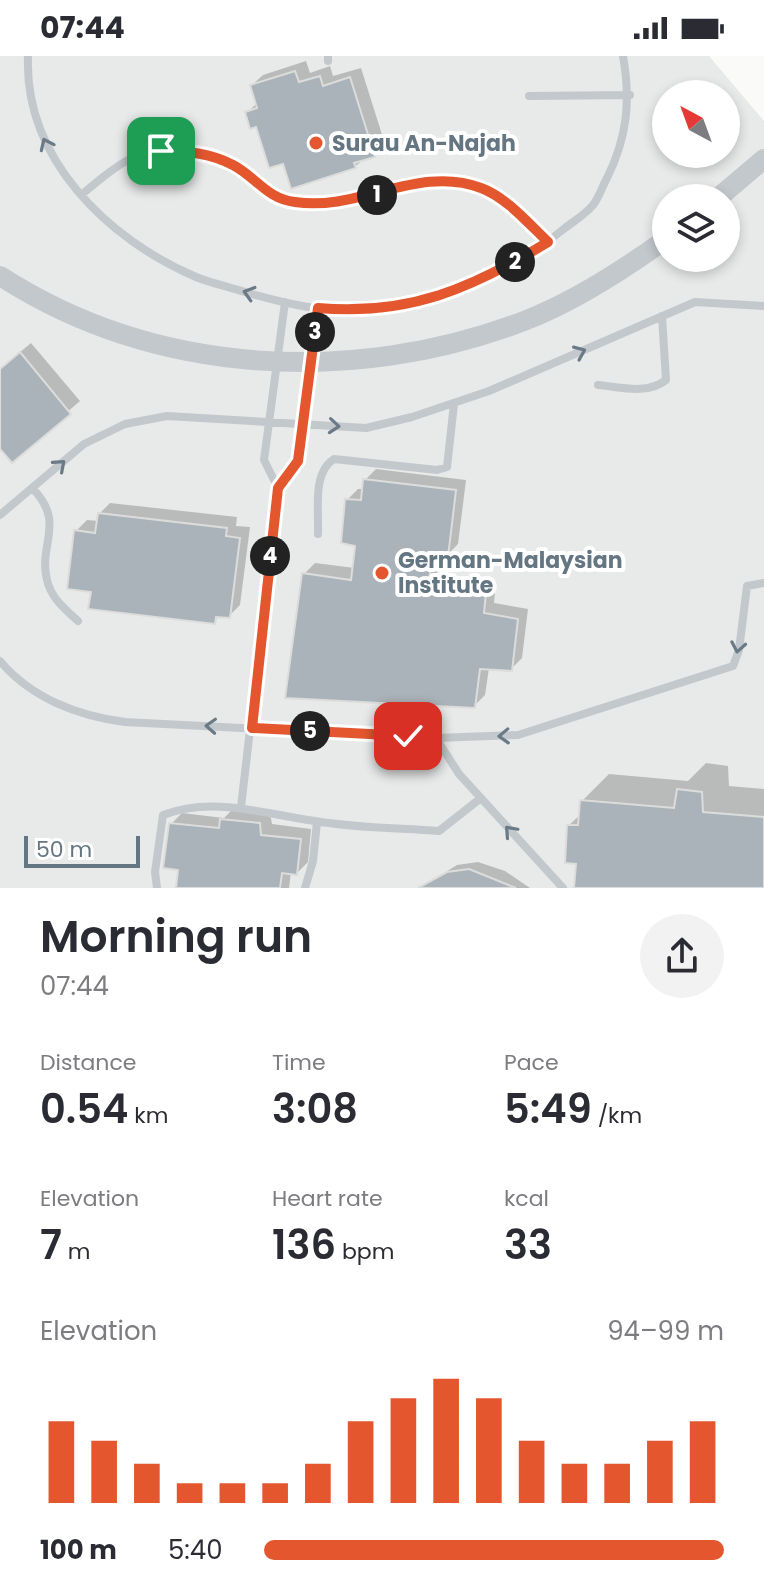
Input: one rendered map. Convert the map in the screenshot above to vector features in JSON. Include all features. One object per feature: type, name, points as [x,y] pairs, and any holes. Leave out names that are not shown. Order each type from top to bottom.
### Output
[{"type":"street","points":[[735,184],[764,159]]},
{"type":"street","points":[[0,276],[66,313],[136,341],[185,352],[312,362],[412,354],[464,342],[527,320],[570,299],[652,248]]},
{"type":"lane","points":[[28,56],[27,87],[37,124],[56,165],[81,195],[134,243],[196,277],[285,302],[347,310],[409,305],[491,277],[548,242],[593,205],[622,149],[630,95],[623,56]]},
{"type":"lane","points":[[529,96],[630,95]]},
{"type":"lane","points":[[81,195],[132,158],[161,151],[191,151],[235,165],[267,193],[296,203],[355,201],[429,180],[482,188],[513,210],[548,242]]},
{"type":"lane","points":[[278,488],[264,460],[266,420],[285,302]]},
{"type":"lane","points":[[0,515],[84,444],[125,424],[167,416],[366,428],[454,404],[695,302],[764,306]]},
{"type":"lane","points":[[241,807],[278,488],[298,461],[318,308]]},
{"type":"lane","points":[[598,385],[657,388],[666,380],[662,316]]},
{"type":"lane","points":[[318,534],[319,479],[324,466],[334,459],[437,470],[447,467],[454,404]]},
{"type":"lane","points":[[33,489],[45,501],[51,517],[46,578],[54,598],[78,621]]},
{"type":"lane","points":[[0,661],[36,691],[89,717],[436,738],[518,735],[733,666],[739,650],[747,586],[764,583]]},
{"type":"lane","points":[[436,738],[459,774],[563,888]]},
{"type":"lane","points":[[157,888],[155,872],[163,815],[185,806],[241,807],[317,822],[439,831],[481,798]]},
{"type":"lane","points":[[305,888],[313,861],[317,822]]},
{"type":"shaded area","name":"German-Malaysian Institute","points":[[0,56],[709,56],[729,80],[652,80],[652,168],[740,168],[740,93],[764,121],[764,888],[0,888]]},
{"type":"building","name":"Surau An-Najah","points":[[295,71],[299,82],[320,76],[323,86],[350,77],[375,157],[354,163],[356,168],[291,189],[283,164],[269,168],[256,127],[250,129],[245,112],[257,108],[250,85]]},
{"type":"building","points":[[20,352],[71,414],[12,463],[0,449],[0,369]]},
{"type":"building","points":[[363,479],[456,490],[448,557],[435,556],[426,587],[486,592],[484,613],[518,619],[512,671],[480,669],[475,708],[285,698],[302,573],[351,580],[355,546],[341,543],[345,499],[361,500]]},
{"type":"building","points":[[98,513],[227,528],[226,536],[240,538],[230,618],[216,617],[215,624],[88,609],[91,592],[67,589],[74,530],[95,533]]},
{"type":"building","points":[[677,789],[702,792],[703,812],[764,817],[764,888],[574,888],[576,864],[565,863],[567,825],[578,825],[580,800],[674,808]]},
{"type":"building","points":[[220,819],[260,823],[261,835],[301,839],[297,875],[282,873],[280,888],[176,888],[178,870],[163,868],[169,823],[219,828]]},
{"type":"building","points":[[469,869],[516,888],[418,888],[447,872]]},
{"type":"place","name":"Surau An-Najah","points":[[316,143]]},
{"type":"place","name":"German-Malaysian Institute","points":[[382,573]]},
{"type":"route","points":[[161,151],[191,151],[235,165],[267,193],[296,203],[355,201],[406,184],[429,180],[482,188],[513,210],[548,242],[491,277],[409,305],[347,310],[318,308],[298,461],[278,488],[252,728],[408,736]]}]
